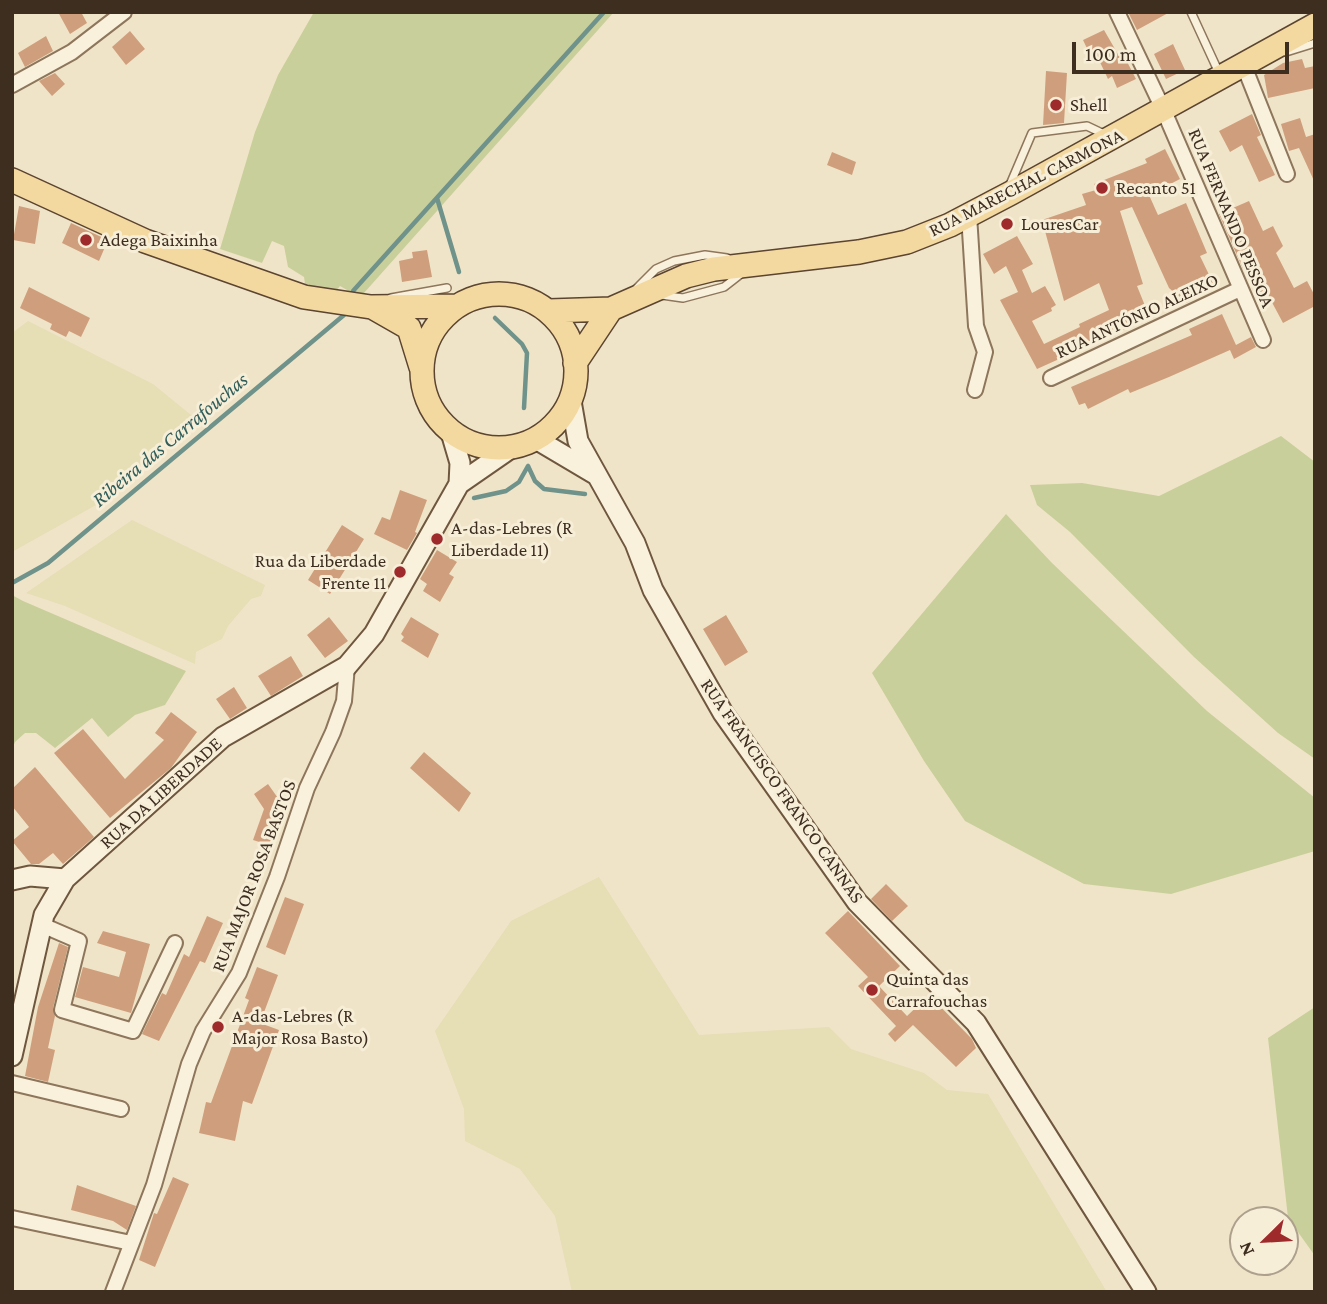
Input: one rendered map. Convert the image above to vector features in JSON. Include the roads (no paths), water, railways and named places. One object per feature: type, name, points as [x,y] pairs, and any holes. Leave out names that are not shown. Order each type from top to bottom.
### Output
[{"type":"main road","name":"RUA MARECHAL CARMONA","points":[[1271,52],[1315,25]]},
{"type":"main road","name":"RUA MARECHAL CARMONA","points":[[549,311],[627,301],[686,276],[755,263],[883,248],[907,242],[1008,195],[1244,66],[1315,31]]},
{"type":"main road","points":[[13,182],[145,241],[304,297],[371,307],[503,293],[527,299],[549,311],[564,329],[577,377],[571,401],[557,423],[536,439],[511,448],[484,447],[460,437],[440,420],[426,397],[418,349],[409,328],[371,307]]},
{"type":"main road","points":[[422,371],[427,344],[452,297]]},
{"type":"main road","points":[[575,363],[627,301]]},
{"type":"street","points":[[12,85],[72,52],[124,12]]},
{"type":"street","name":"RUA FERNANDO PESSOA","points":[[1117,12],[1164,111],[1263,340]]},
{"type":"street","points":[[1244,66],[1287,174]]},
{"type":"street","points":[[969,215],[976,326],[985,352],[975,390]]},
{"type":"street","name":"RUA ANTÓNIO ALEIXO","points":[[1051,378],[1240,289]]},
{"type":"street","name":"RUA FRANCISCO FRANCO CANNAS","points":[[571,401],[578,441],[635,542],[653,590],[723,713],[857,902],[976,1023],[1146,1292]]},
{"type":"street","points":[[450,429],[457,446],[459,484]]},
{"type":"street","name":"RUA FRANCISCO FRANCO CANNAS","points":[[536,439],[596,474]]},
{"type":"street","name":"RUA DA LIBERDADE","points":[[12,1056],[44,915],[65,879],[223,737],[347,666],[374,634],[459,484],[511,448]]},
{"type":"street","name":"RUA MAJOR ROSA BASTOS","points":[[113,1292],[155,1185],[189,1064],[204,1031],[239,973],[277,877],[307,789],[333,732],[344,701],[347,666]]},
{"type":"street","points":[[12,880],[30,876],[65,879]]},
{"type":"street","points":[[42,925],[79,941],[62,1010],[133,1031],[175,943]]},
{"type":"street","points":[[12,1083],[121,1110]]},
{"type":"street","points":[[12,1218],[131,1243]]},
{"type":"lane","points":[[1191,12],[1222,79]]},
{"type":"lane","name":"RUA MARECHAL CARMONA","points":[[1271,52],[1315,43]]},
{"type":"lane","points":[[1008,195],[1011,178],[1032,133],[1087,126],[1113,138]]},
{"type":"waterway","name":"Ribeira das Carrafouchas","points":[[353,291],[604,12]]},
{"type":"waterway","points":[[437,198],[459,272]]},
{"type":"waterway","name":"Ribeira das Carrafouchas","points":[[12,583],[48,563],[344,315]]},
{"type":"waterway","points":[[495,318],[522,344],[527,353],[524,408]]},
{"type":"waterway","points":[[528,466],[535,481],[544,489],[585,494]]},
{"type":"waterway","points":[[474,498],[506,491],[519,482],[528,466]]},
{"type":"place","name":"Shell","points":[[1056,105]]},
{"type":"place","name":"Recanto 51","points":[[1102,188]]},
{"type":"place","name":"LouresCar","points":[[1007,224]]},
{"type":"place","name":"Adega Baixinha","points":[[86,240]]},
{"type":"place","name":"A-das-Lebres (R Liberdade 11)","points":[[437,539]]},
{"type":"place","name":"Rua da Liberdade Frente 11","points":[[400,572]]},
{"type":"place","name":"Quinta das Carrafouchas","points":[[872,990]]},
{"type":"place","name":"A-das-Lebres (R Major Rosa Basto)","points":[[218,1027]]}]
